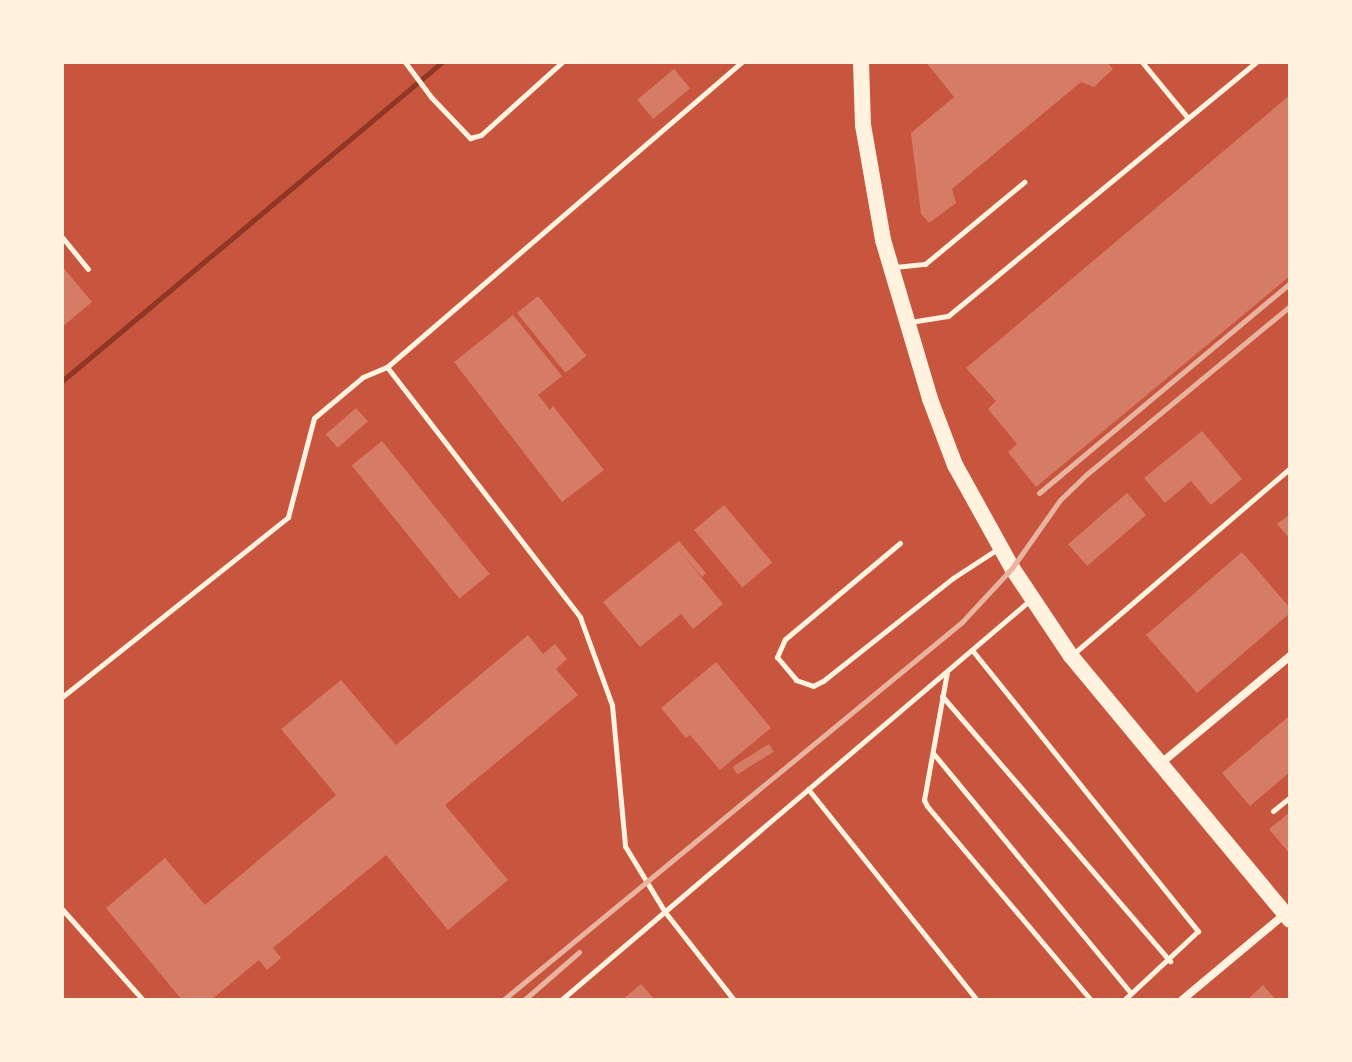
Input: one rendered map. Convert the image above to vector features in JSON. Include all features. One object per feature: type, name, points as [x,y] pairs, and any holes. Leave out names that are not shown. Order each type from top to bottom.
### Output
[{"type":"main road","points":[[861,62],[863,125],[869,170],[890,267],[905,322],[955,465],[1001,547],[1071,656],[1159,765],[1288,914]]},
{"type":"street","points":[[1159,765],[1290,656]]},
{"type":"street","points":[[1182,1000],[1288,914]]},
{"type":"lane","points":[[405,62],[470,138],[481,135],[562,62]]},
{"type":"lane","points":[[62,697],[288,517],[314,418],[363,377],[387,367],[742,62]]},
{"type":"lane","points":[[1142,62],[1188,118]]},
{"type":"lane","points":[[905,322],[948,316],[1256,62]]},
{"type":"lane","points":[[890,267],[925,264],[1024,182]]},
{"type":"lane","points":[[62,237],[88,269]]},
{"type":"lane","points":[[387,367],[580,617],[612,705],[625,846],[665,912],[734,1000]]},
{"type":"lane","points":[[1071,656],[1290,468]]},
{"type":"lane","points":[[900,543],[785,639],[777,657],[796,680],[813,686],[823,681],[953,578],[1001,547]]},
{"type":"lane","points":[[561,1000],[1032,598]]},
{"type":"lane","points":[[972,650],[1198,931],[1170,961],[1124,1000]]},
{"type":"lane","points":[[947,671],[924,800],[1091,1000]]},
{"type":"lane","points":[[942,696],[1170,961]]},
{"type":"lane","points":[[932,752],[1131,993]]},
{"type":"lane","points":[[808,789],[977,1000]]},
{"type":"lane","points":[[1273,811],[1290,797]]},
{"type":"lane","points":[[62,909],[143,1000]]},
{"type":"building","points":[[926,62],[1107,62],[1113,69],[1094,87],[1081,82],[952,189],[956,203],[929,223],[921,214],[911,133],[954,97]]},
{"type":"building","points":[[674,69],[690,88],[653,119],[637,100]]},
{"type":"building","points":[[1290,95],[1290,276],[1036,487],[1008,452],[1017,444],[988,409],[996,401],[966,368]]},
{"type":"building","points":[[62,266],[92,302],[62,327]]},
{"type":"building","points":[[538,296],[586,356],[565,373],[517,313]]},
{"type":"building","points":[[513,315],[562,376],[538,395],[550,410],[553,406],[604,470],[562,502],[454,362]]},
{"type":"building","points":[[356,408],[368,422],[338,448],[326,434]]},
{"type":"building","points":[[1202,431],[1242,479],[1211,505],[1191,481],[1165,503],[1144,478]]},
{"type":"building","points":[[382,441],[490,574],[459,598],[352,466]]},
{"type":"building","points":[[1127,493],[1146,515],[1087,566],[1068,544]]},
{"type":"building","points":[[724,505],[772,562],[742,588],[694,530]]},
{"type":"building","points":[[1290,514],[1290,539],[1277,524]]},
{"type":"building","points":[[679,541],[706,573],[702,577],[678,549],[723,604],[693,629],[681,614],[640,647],[603,602]]},
{"type":"building","points":[[1242,552],[1290,608],[1290,613],[1197,693],[1146,635]]},
{"type":"building","points":[[528,635],[543,654],[555,644],[567,659],[556,669],[578,695],[445,805],[508,880],[448,930],[386,855],[273,948],[281,958],[267,970],[259,960],[211,1000],[182,1000],[106,908],[165,858],[205,905],[336,795],[281,729],[341,680],[396,745]]},
{"type":"building","points":[[716,662],[771,728],[720,770],[690,735],[686,738],[661,708]]},
{"type":"building","points":[[1288,717],[1290,772],[1250,806],[1222,773]]},
{"type":"building","points":[[769,744],[774,752],[737,774],[733,767]]},
{"type":"building","points":[[1290,812],[1290,854],[1269,829]]},
{"type":"building","points":[[641,984],[655,1000],[622,1000]]},
{"type":"building","points":[[1263,985],[1276,1000],[1247,1000]]},
{"type":"waterway","points":[[62,381],[442,62]]},
{"type":"railway","points":[[1039,493],[1290,283]]},
{"type":"railway","points":[[503,1000],[962,622],[1012,568],[1060,500],[1087,474],[1290,306]]},
{"type":"railway","points":[[524,1000],[579,952]]}]
